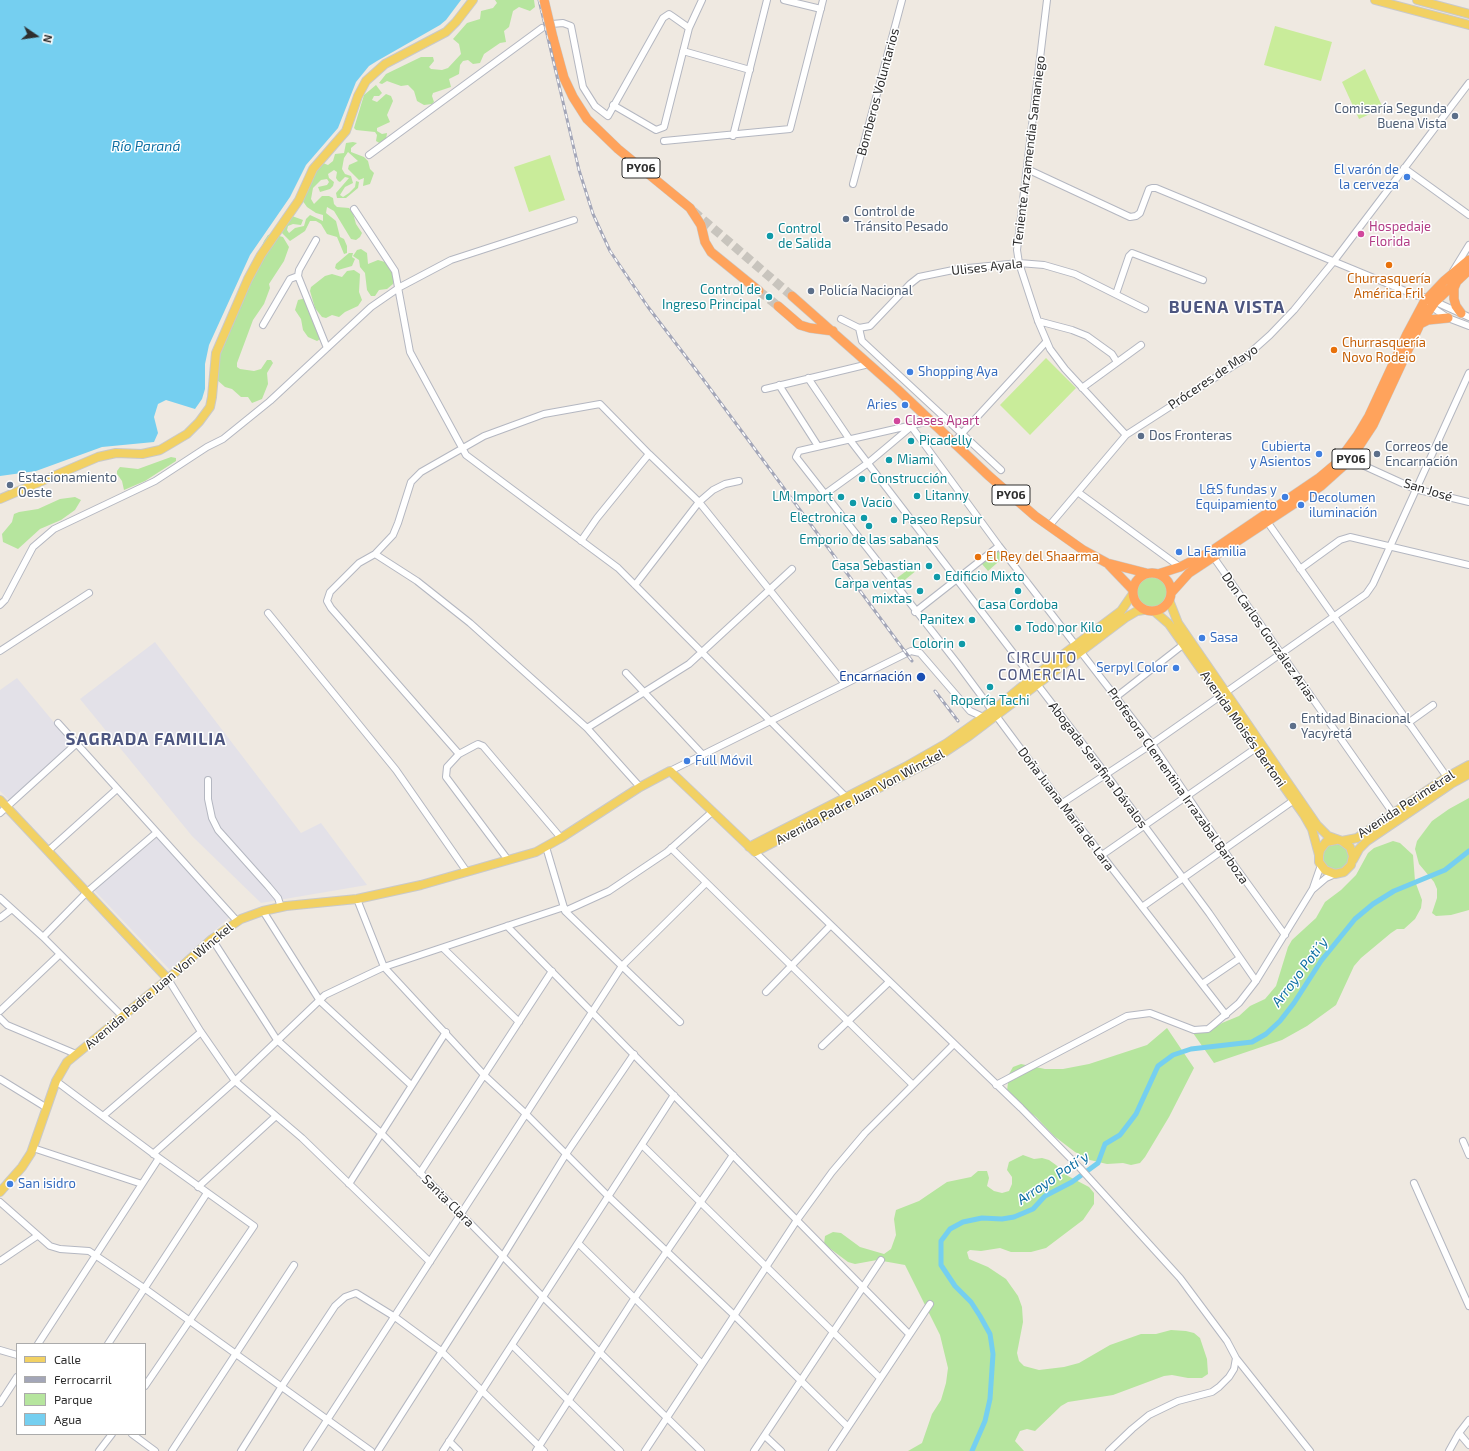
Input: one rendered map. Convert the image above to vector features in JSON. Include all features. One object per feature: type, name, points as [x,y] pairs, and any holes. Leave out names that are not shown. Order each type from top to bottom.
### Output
[{"type":"highway","name":"PY06","points":[[544,0],[552,38],[564,78],[573,97],[587,119],[618,149],[690,208],[695,218],[701,224],[705,242],[711,252],[759,291]]},
{"type":"highway","name":"PY06","points":[[1347,458],[1374,405],[1407,334],[1429,302],[1454,278],[1469,260]]},
{"type":"highway","name":"PY06","points":[[1454,278],[1469,270]]},
{"type":"highway","points":[[1454,278],[1454,299],[1456,306],[1465,315]]},
{"type":"highway","name":"PY06","points":[[792,296],[843,340],[1020,504],[1082,550],[1107,563],[1146,573],[1158,574],[1212,555]]},
{"type":"highway","name":"PY06","points":[[1154,612],[1163,608],[1184,576],[1265,519],[1347,458],[1373,425],[1429,302]]},
{"type":"highway","points":[[778,306],[800,324],[810,328],[832,331]]},
{"type":"highway","points":[[1420,324],[1428,320],[1448,318]]},
{"type":"highway","name":"PY06","points":[[1107,563],[1132,592],[1137,605],[1144,610]]},
{"type":"highway","points":[[1132,592],[1138,578],[1146,573]]},
{"type":"highway","points":[[1158,574],[1168,582],[1170,596]]},
{"type":"highway","points":[[1144,610],[1154,612]]},
{"type":"main road","points":[[0,499],[98,457],[116,453],[142,454],[160,450],[176,442],[195,426],[210,407],[216,353],[248,280],[261,254],[299,200],[313,169],[346,131],[358,96],[366,81],[385,64],[446,32],[456,22],[472,0]]},
{"type":"main road","points":[[1375,0],[1469,25]]},
{"type":"main road","points":[[1417,0],[1469,14]]},
{"type":"main road","name":"Avenida Padre Juan Von Winckel","points":[[1079,649],[1121,611],[1132,592]]},
{"type":"main road","name":"Avenida Moisés Bertoni","points":[[1170,596],[1178,623],[1222,693],[1296,800],[1320,829],[1350,847],[1353,861]]},
{"type":"main road","name":"Avenida Padre Juan Von Winckel","points":[[752,850],[933,760],[1079,649],[1125,618],[1137,611],[1144,610]]},
{"type":"main road","name":"Avenida Moisés Bertoni","points":[[1154,612],[1166,620],[1222,693]]},
{"type":"main road","name":"Avenida Padre Juan Von Winckel","points":[[752,850],[846,797],[932,753],[983,717],[994,713]]},
{"type":"main road","name":"Avenida Perimetral","points":[[1339,840],[1356,838],[1395,816],[1469,765]]},
{"type":"main road","points":[[670,771],[752,850]]},
{"type":"main road","name":"Avenida Padre Juan Von Winckel","points":[[0,1192],[22,1168],[33,1148],[56,1081],[63,1067],[76,1054],[168,979],[212,939],[237,921],[263,911],[281,907],[357,898],[421,885],[508,860],[546,847],[640,787],[670,771]]},
{"type":"main road","name":"Avenida Perimetral","points":[[1449,780],[1469,774]]},
{"type":"main road","points":[[0,800],[3,810],[48,851],[168,979]]},
{"type":"main road","name":"Avenida Moisés Bertoni","points":[[1296,800],[1312,829],[1321,865]]},
{"type":"main road","name":"Avenida Perimetral","points":[[1353,861],[1363,844],[1395,816]]},
{"type":"main road","points":[[1319,856],[1320,850],[1326,842],[1339,840]]},
{"type":"main road","points":[[1321,865],[1324,870],[1335,874],[1344,872],[1353,861]]},
{"type":"street","points":[[613,105],[656,130],[662,129],[665,124],[689,28],[702,0]]},
{"type":"street","points":[[734,136],[767,0]]},
{"type":"street","points":[[784,0],[820,9]]},
{"type":"street","points":[[664,141],[734,136],[790,129],[823,0]]},
{"type":"street","name":"Bomberos Voluntarios","points":[[853,184],[902,0]]},
{"type":"street","name":"Teniente Arzamendia Samaniego","points":[[1047,0],[1017,250],[1019,262],[1046,342],[1056,358],[1126,435]]},
{"type":"street","points":[[552,24],[563,23],[571,26],[583,87],[595,106],[608,116],[666,16],[672,16],[689,28]]},
{"type":"street","points":[[369,155],[542,28]]},
{"type":"street","points":[[683,51],[750,70]]},
{"type":"street","name":"Próceres de Mayo","points":[[1049,526],[1079,493],[1126,435],[1252,353],[1294,310],[1334,261],[1469,83]]},
{"type":"street","points":[[1404,168],[1469,215]]},
{"type":"street","points":[[1027,169],[1130,217],[1136,216],[1140,213],[1149,190],[1156,188],[1334,261],[1429,302],[1465,315]]},
{"type":"street","points":[[354,209],[396,271],[400,287],[405,330],[410,352],[466,455],[618,568],[846,797]]},
{"type":"street","points":[[0,605],[5,600],[33,547],[54,529],[155,481],[207,447],[223,439],[270,401],[371,307],[400,287],[451,260],[574,220]]},
{"type":"street","points":[[316,240],[299,270],[298,276],[327,348]]},
{"type":"street","points":[[1454,278],[1469,245]]},
{"type":"street","points":[[1116,294],[1129,256],[1132,253],[1203,280]]},
{"type":"street","name":"Ulises Ayala","points":[[860,328],[870,326],[910,284],[919,278],[958,268],[1019,262],[1033,263],[1062,269],[1145,309]]},
{"type":"street","points":[[263,325],[290,279],[298,276]]},
{"type":"street","points":[[1429,302],[1448,318],[1469,326]]},
{"type":"street","points":[[841,319],[860,328],[862,341],[1002,470]]},
{"type":"street","points":[[1038,321],[1080,333],[1112,354],[1117,362]]},
{"type":"street","points":[[954,442],[1046,342]]},
{"type":"street","points":[[1082,388],[1141,345]]},
{"type":"street","points":[[765,389],[869,364]]},
{"type":"street","points":[[1061,804],[1152,744],[1222,693],[1334,617],[1370,590],[1469,373]]},
{"type":"street","name":"Abogada Serafina Dávalos","points":[[808,378],[850,440],[1145,826],[1256,981]]},
{"type":"street","points":[[779,385],[818,446],[911,426],[928,418]]},
{"type":"street","points":[[459,754],[327,601],[330,592],[359,563],[374,554],[393,535],[411,482],[420,472],[484,436],[544,414],[600,404],[699,502],[845,684]]},
{"type":"street","points":[[826,494],[868,463],[911,426]]},
{"type":"street","name":"Profesora Clementina Irrazabal Barboza","points":[[911,426],[999,546],[1152,744],[1224,850],[1285,935]]},
{"type":"street","name":"Doña Juana María de Lara","points":[[818,446],[799,451],[796,455],[797,459],[826,494],[994,713],[1061,804],[1226,1015]]},
{"type":"street","points":[[581,541],[597,518],[649,454]]},
{"type":"street","name":"San José","points":[[1347,458],[1415,489],[1469,502]]},
{"type":"street","points":[[635,585],[699,502],[713,490],[725,484],[740,481]]},
{"type":"street","points":[[1079,493],[1180,567]]},
{"type":"street","points":[[1265,519],[1449,780]]},
{"type":"street","points":[[1300,569],[1345,538],[1357,538],[1390,545],[1469,565]]},
{"type":"street","points":[[916,612],[999,546]]},
{"type":"street","points":[[374,554],[417,581],[470,623],[587,728],[640,787]]},
{"type":"street","name":"Don Carlos González Arias","points":[[1212,555],[1395,816]]},
{"type":"street","points":[[587,728],[689,664],[703,653],[792,568]]},
{"type":"street","points":[[0,651],[89,593]]},
{"type":"street","points":[[268,613],[396,770],[467,872]]},
{"type":"street","points":[[1116,697],[1184,644]]},
{"type":"street","points":[[670,771],[770,722],[908,651],[916,651],[920,653],[970,711],[983,717]]},
{"type":"street","points":[[626,673],[703,755]]},
{"type":"street","points":[[1408,723],[1433,705]]},
{"type":"street","points":[[58,723],[237,921]]},
{"type":"street","points":[[3,810],[76,744]]},
{"type":"street","points":[[508,860],[446,777],[447,767],[459,754],[478,744],[483,746],[561,838]]},
{"type":"street","points":[[1102,855],[1188,797],[1259,746]]},
{"type":"street","points":[[208,780],[211,812],[218,830],[278,898],[281,907]]},
{"type":"street","points":[[48,851],[117,789]]},
{"type":"street","points":[[1142,907],[1296,800]]},
{"type":"street","points":[[565,911],[609,891],[671,848],[712,812]]},
{"type":"street","points":[[43,937],[87,892],[156,833]]},
{"type":"street","points":[[546,847],[565,911]]},
{"type":"street","points":[[671,848],[912,1084]]},
{"type":"street","points":[[752,850],[954,1044],[1080,1168],[1180,1278],[1227,1341],[1236,1358],[1310,1451]]},
{"type":"street","points":[[996,1085],[1127,1016],[1150,1013],[1194,1030],[1208,1028],[1226,1015],[1256,981],[1312,890],[1321,865]]},
{"type":"street","points":[[1312,890],[1326,878],[1335,874]]},
{"type":"street","points":[[307,1451],[622,966],[706,883]]},
{"type":"street","points":[[0,898],[43,937],[59,955],[123,1017]]},
{"type":"street","points":[[357,898],[384,968],[446,1032],[485,1076],[526,1114],[609,1197],[734,1315],[848,1427]]},
{"type":"street","points":[[153,1154],[235,1081],[325,995],[384,968],[564,907],[565,911],[680,1022]]},
{"type":"street","points":[[0,918],[12,909]]},
{"type":"street","points":[[263,911],[320,1001],[411,1085]]},
{"type":"street","points":[[507,926],[910,1334]]},
{"type":"street","points":[[766,992],[830,926]]},
{"type":"street","name":"Santa Clara","points":[[212,939],[277,1040],[381,1133],[543,1297],[701,1451]]},
{"type":"street","points":[[443,948],[520,1022]]},
{"type":"street","points":[[0,1011],[59,955]]},
{"type":"street","points":[[1202,984],[1240,958]]},
{"type":"street","points":[[420,1173],[485,1076],[552,971]]},
{"type":"street","points":[[168,979],[200,1032],[235,1081],[302,1138],[430,1262]]},
{"type":"street","points":[[822,1046],[889,982]]},
{"type":"street","points":[[0,1018],[7,1025],[76,1054]]},
{"type":"street","points":[[103,1116],[200,1032]]},
{"type":"street","points":[[349,1184],[446,1032]]},
{"type":"street","points":[[645,1451],[797,1220],[832,1172],[865,1133],[912,1084],[954,1044]]},
{"type":"street","points":[[378,1451],[503,1256],[566,1154],[634,1054]]},
{"type":"street","points":[[0,1079],[47,1108]]},
{"type":"street","points":[[56,1081],[198,1187],[254,1226],[146,1385]]},
{"type":"street","points":[[443,1451],[609,1197],[674,1094]]},
{"type":"street","points":[[198,1187],[276,1116]]},
{"type":"street","points":[[1463,1141],[1469,1155]]},
{"type":"street","points":[[642,1145],[834,1331],[880,1378]]},
{"type":"street","points":[[33,1148],[142,1184]]},
{"type":"street","points":[[537,1449],[634,1299],[733,1155]]},
{"type":"street","points":[[39,1343],[159,1158]]},
{"type":"street","points":[[1414,1183],[1469,1306]]},
{"type":"street","points":[[109,1343],[207,1193]]},
{"type":"street","points":[[0,1202],[37,1236],[55,1248],[84,1250],[95,1255],[144,1288],[371,1451]]},
{"type":"street","points":[[0,1261],[37,1236]]},
{"type":"street","points":[[578,1243],[702,1364]]},
{"type":"street","points":[[754,1451],[881,1260]]},
{"type":"street","points":[[172,1451],[294,1265]]},
{"type":"street","points":[[241,1451],[335,1306],[345,1297],[356,1293],[395,1316],[441,1352],[483,1390],[537,1449],[544,1451]]},
{"type":"street","points":[[832,1451],[930,1304]]},
{"type":"street","points":[[512,1345],[620,1451]]},
{"type":"street","points":[[0,1350],[16,1355]]},
{"type":"street","points":[[1109,1451],[1149,1415],[1178,1401],[1212,1392],[1219,1387],[1229,1377],[1234,1369],[1236,1358]]},
{"type":"street","points":[[0,1403],[16,1378]]},
{"type":"street","points":[[1449,1451],[1458,1433],[1469,1420]]},
{"type":"street","points":[[1458,1433],[1469,1445]]},
{"type":"street","points":[[99,1451],[111,1435]]},
{"type":"street","points":[[133,1435],[155,1451]]},
{"type":"street","points":[[765,1436],[781,1451]]},
{"type":"street","points":[[449,1441],[459,1451]]},
{"type":"shaded area","points":[[155,642],[301,833],[321,823],[367,885],[261,903],[192,836],[80,699]]},
{"type":"shaded area","points":[[17,678],[72,744],[9,800],[0,791],[0,690]]},
{"type":"shaded area","points":[[160,835],[231,916],[170,970],[94,890]]},
{"type":"green space","points":[[495,0],[534,0],[535,7],[530,11],[519,7],[513,11],[509,27],[504,31],[506,42],[500,43],[484,54],[480,63],[473,64],[468,60],[463,61],[460,65],[459,74],[449,79],[451,87],[433,93],[432,96],[434,102],[432,104],[424,105],[417,101],[414,91],[408,85],[401,86],[387,81],[382,84],[379,83],[386,74],[421,57],[433,57],[434,61],[429,67],[431,69],[442,70],[448,68],[461,54],[459,44],[453,39],[467,23],[480,19],[481,11],[493,8],[497,3]]},
{"type":"green space","points":[[1275,26],[1332,42],[1321,81],[1264,65]]},
{"type":"green space","points":[[1365,69],[1383,108],[1359,119],[1342,82]]},
{"type":"green space","points":[[376,85],[382,93],[379,96],[374,96],[372,100],[377,102],[386,94],[391,96],[393,101],[387,115],[390,122],[377,128],[377,131],[382,134],[387,133],[386,140],[381,144],[376,141],[377,135],[375,132],[356,130],[354,128],[364,95]]},
{"type":"green space","points":[[346,143],[357,143],[351,148],[351,152],[364,157],[368,161],[370,169],[374,173],[370,184],[363,186],[364,178],[359,180],[348,169],[349,165],[358,161],[348,152],[344,158],[342,169],[345,174],[351,176],[353,183],[345,187],[340,195],[343,197],[349,193],[355,187],[356,181],[359,182],[358,188],[346,198],[337,198],[336,193],[349,178],[345,177],[340,182],[338,181],[336,178],[337,172],[334,170],[328,174],[329,178],[334,182],[333,186],[330,189],[320,192],[318,187],[327,185],[329,182],[327,179],[321,180],[313,188],[311,199],[314,204],[322,196],[329,196],[333,198],[334,204],[337,207],[349,208],[353,213],[356,224],[362,233],[360,237],[356,240],[351,239],[334,211],[327,207],[326,213],[336,221],[340,237],[344,239],[347,246],[347,253],[344,254],[337,237],[327,234],[321,224],[316,221],[310,221],[305,231],[290,241],[281,232],[292,216],[303,220],[301,225],[293,224],[288,226],[287,230],[289,233],[295,228],[304,226],[306,219],[310,215],[323,221],[323,215],[316,213],[307,207],[302,200],[316,172],[323,163],[328,165],[333,161],[335,154],[344,153]]},
{"type":"green space","points":[[550,155],[565,200],[529,212],[514,167]]},
{"type":"green space","points":[[272,234],[283,237],[289,247],[284,261],[269,284],[270,288],[264,304],[253,320],[237,363],[237,367],[240,369],[254,371],[261,369],[267,360],[271,360],[273,363],[267,373],[268,384],[262,399],[252,403],[248,397],[241,397],[232,389],[225,387],[216,379],[213,369],[264,241],[268,235]]},
{"type":"green space","points":[[361,249],[367,253],[368,264],[378,260],[385,262],[394,270],[393,284],[387,289],[379,290],[375,296],[371,296],[367,290],[365,273],[360,267],[359,260],[353,256],[357,250]]},
{"type":"green space","points":[[349,253],[353,253],[352,257],[355,259],[352,266],[338,270],[335,268],[336,264]]},
{"type":"green space","points":[[354,270],[360,274],[359,292],[362,300],[358,306],[345,312],[339,317],[332,315],[326,318],[322,317],[315,308],[310,291],[311,287],[325,276],[332,274],[342,277],[347,271]]},
{"type":"green space","points":[[306,298],[322,338],[317,341],[308,337],[303,330],[301,319],[295,310],[298,300]]},
{"type":"green space","points":[[1046,358],[1076,388],[1030,435],[1000,405]]},
{"type":"green space","points":[[171,457],[176,458],[176,461],[145,481],[124,490],[122,481],[117,474],[120,467],[138,469]]},
{"type":"green space","points":[[75,497],[81,500],[75,510],[61,520],[40,529],[18,549],[3,542],[2,534],[12,522],[14,514],[38,509],[60,499]]},
{"type":"green space","points":[[1000,549],[1005,556],[988,571],[982,564]]},
{"type":"green space","points":[[913,566],[917,570],[901,583],[897,578]]},
{"type":"green space","points":[[1152,577],[1158,578],[1165,584],[1168,593],[1167,599],[1161,606],[1152,609],[1146,608],[1139,602],[1136,593],[1137,587],[1143,580]]},
{"type":"green space","points":[[1469,798],[1469,910],[1451,915],[1436,916],[1432,913],[1437,898],[1437,889],[1434,882],[1419,864],[1415,849],[1417,841],[1432,821],[1449,809]]},
{"type":"green space","points":[[1393,841],[1400,843],[1413,855],[1415,881],[1422,900],[1421,908],[1415,919],[1404,929],[1397,929],[1391,933],[1361,958],[1354,966],[1336,1005],[1307,1026],[1282,1040],[1214,1063],[1193,1033],[1206,1033],[1222,1023],[1239,1016],[1250,1006],[1265,999],[1276,986],[1288,947],[1292,940],[1316,918],[1325,902],[1341,890],[1356,875],[1368,853],[1374,848]]},
{"type":"green space","points":[[1336,843],[1346,847],[1350,857],[1346,867],[1336,871],[1326,867],[1322,857],[1326,847]]},
{"type":"green space","points":[[1167,1028],[1194,1068],[1169,1117],[1140,1163],[1131,1165],[1123,1163],[1107,1164],[1090,1160],[1075,1152],[1054,1136],[1036,1117],[1010,1097],[1007,1091],[1009,1074],[1013,1067],[1021,1064],[1045,1069],[1063,1069],[1089,1064],[1147,1045]]},
{"type":"green space","points":[[1023,1155],[1034,1159],[1042,1158],[1049,1160],[1068,1176],[1089,1187],[1094,1193],[1094,1204],[1083,1220],[1046,1248],[1031,1252],[1011,1252],[1000,1248],[981,1251],[970,1250],[967,1252],[969,1259],[988,1267],[1006,1279],[1018,1296],[1022,1307],[1023,1322],[1017,1353],[1019,1361],[1024,1366],[1039,1370],[1064,1367],[1079,1363],[1110,1345],[1141,1334],[1156,1334],[1171,1330],[1186,1331],[1194,1333],[1200,1338],[1207,1359],[1208,1374],[1202,1378],[1188,1378],[1172,1375],[1164,1376],[1113,1395],[1068,1402],[1061,1406],[1035,1431],[1027,1429],[1020,1431],[1015,1441],[1024,1451],[908,1451],[922,1443],[932,1414],[941,1400],[946,1383],[948,1368],[940,1335],[905,1265],[877,1260],[855,1264],[848,1262],[824,1244],[825,1236],[833,1232],[841,1233],[860,1247],[884,1254],[891,1249],[896,1235],[894,1219],[896,1210],[919,1201],[947,1182],[971,1177],[978,1171],[987,1171],[989,1178],[987,1186],[994,1191],[1002,1193],[1009,1191],[1012,1184],[1012,1177],[1007,1170],[1009,1162]]},
{"type":"water","name":"Río Paraná","points":[[0,0],[461,0],[446,20],[440,25],[369,66],[356,82],[338,128],[306,165],[290,197],[250,255],[209,345],[205,364],[205,389],[202,399],[195,409],[166,400],[158,404],[154,417],[158,433],[154,442],[102,447],[36,471],[0,476]]},
{"type":"waterway","name":"Arroyo Poti´y","points":[[972,1451],[985,1421],[990,1399],[993,1354],[990,1334],[980,1316],[971,1302],[955,1286],[941,1265],[941,1241],[950,1229],[963,1222],[982,1218],[1002,1219],[1014,1217],[1033,1209],[1045,1196],[1072,1182],[1098,1163],[1105,1144],[1120,1135],[1136,1114],[1158,1066],[1173,1055],[1191,1049],[1252,1042],[1266,1034],[1280,1021],[1294,1003],[1321,961],[1355,919],[1373,904],[1394,891],[1445,870],[1469,851]]},
{"type":"tunnel","points":[[693,211],[792,296]]},
{"type":"tunnel","points":[[759,291],[778,306]]},
{"type":"railway","points":[[539,0],[579,170],[593,214],[610,251],[648,307],[912,661]]},
{"type":"railway","points":[[935,691],[958,721]]},
{"type":"place","name":"Comisaría Segunda Buena Vista","points":[[1455,116]]},
{"type":"place","name":"El varón de la cerveza","points":[[1407,177]]},
{"type":"place","name":"Control de Tránsito Pesado","points":[[846,219]]},
{"type":"place","name":"Hospedaje Florida","points":[[1361,234]]},
{"type":"place","name":"Control de Salida","points":[[770,236]]},
{"type":"place","name":"Churrasquería América Fril","points":[[1389,265]]},
{"type":"place","name":"Policía Nacional","points":[[811,291]]},
{"type":"place","name":"Control de Ingreso Principal","points":[[769,297]]},
{"type":"place","name":"Churrasquería Novo Rodeio","points":[[1334,350]]},
{"type":"place","name":"Shopping Aya","points":[[910,372]]},
{"type":"place","name":"Aries","points":[[905,405]]},
{"type":"place","name":"Clases Apart","points":[[897,421]]},
{"type":"place","name":"Dos Fronteras","points":[[1141,436]]},
{"type":"place","name":"Picadelly","points":[[911,441]]},
{"type":"place","name":"Cubierta y Asientos","points":[[1319,454]]},
{"type":"place","name":"Correos de Encarnación","points":[[1377,454]]},
{"type":"place","name":"Miami","points":[[889,460]]},
{"type":"place","name":"Construcción","points":[[862,479]]},
{"type":"place","name":"Estacionamiento Oeste","points":[[10,485]]},
{"type":"place","name":"Litanny","points":[[917,496]]},
{"type":"place","name":"LM Import","points":[[841,497]]},
{"type":"place","name":"L&S fundas y Equipamiento","points":[[1285,497]]},
{"type":"place","name":"Vacio","points":[[853,503]]},
{"type":"place","name":"Decolumen iluminación","points":[[1301,505]]},
{"type":"place","name":"Electronica","points":[[864,518]]},
{"type":"place","name":"Paseo Repsur","points":[[894,520]]},
{"type":"place","name":"Emporio de las sabanas","points":[[869,526]]},
{"type":"place","name":"La Familia","points":[[1179,552]]},
{"type":"place","name":"El Rey del Shaarma","points":[[978,557]]},
{"type":"place","name":"Casa Sebastian","points":[[929,566]]},
{"type":"place","name":"Edificio Mixto","points":[[937,577]]},
{"type":"place","name":"Carpa ventas mixtas","points":[[920,591]]},
{"type":"place","name":"Casa Cordoba","points":[[1018,591]]},
{"type":"place","name":"Panitex","points":[[972,620]]},
{"type":"place","name":"Todo por Kilo","points":[[1018,628]]},
{"type":"place","name":"Sasa","points":[[1202,638]]},
{"type":"place","name":"Colorin","points":[[962,644]]},
{"type":"place","name":"Serpyl Color","points":[[1176,668]]},
{"type":"place","name":"Encarnación","points":[[921,677]]},
{"type":"place","name":"Ropería Tachi","points":[[990,687]]},
{"type":"place","name":"Entidad Binacional Yacyretá","points":[[1293,726]]},
{"type":"place","name":"Full Móvil","points":[[687,761]]},
{"type":"place","name":"San isidro","points":[[10,1184]]},
{"type":"district","name":"BUENA VISTA","points":[[1227,307]]},
{"type":"district","name":"CIRCUITO COMERCIAL","points":[[1042,666]]},
{"type":"district","name":"SAGRADA FAMILIA","points":[[146,739]]}]
